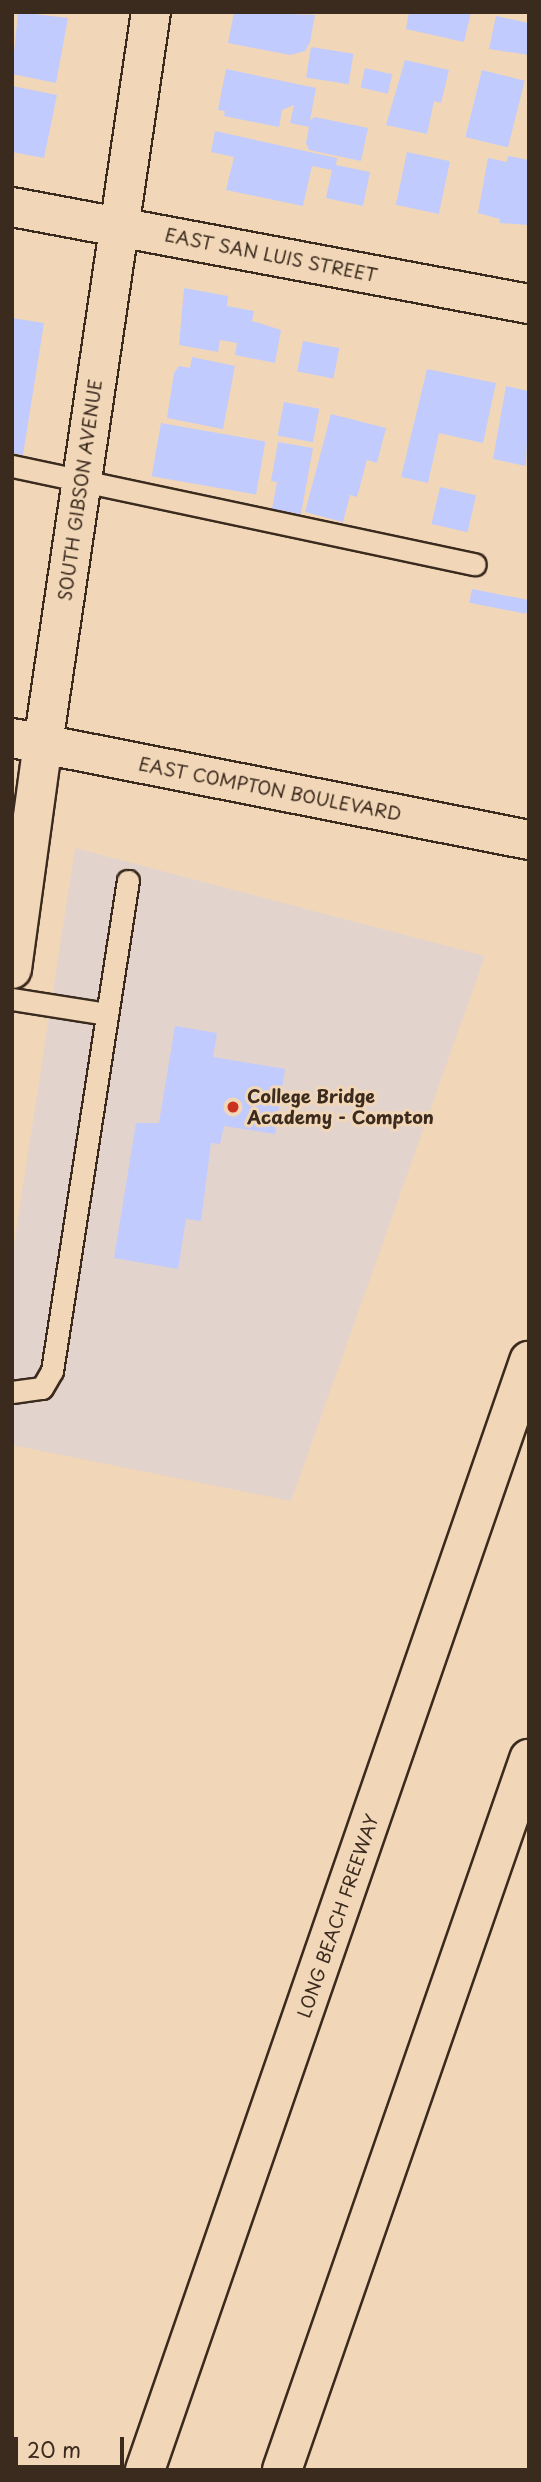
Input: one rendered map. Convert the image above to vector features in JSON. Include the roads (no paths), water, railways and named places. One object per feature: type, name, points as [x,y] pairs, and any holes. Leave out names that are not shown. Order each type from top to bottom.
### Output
[{"type":"main road","name":"SOUTH GIBSON AVENUE","points":[[12,969],[27,741],[82,480],[151,12]]},
{"type":"main road","name":"EAST SAN LUIS STREET","points":[[12,206],[529,304]]},
{"type":"main road","name":"EAST COMPTON BOULEVARD","points":[[27,741],[529,840]]},
{"type":"main road","name":"LONG BEACH FREEWAY","points":[[145,2470],[529,1361]]},
{"type":"main road","points":[[282,2470],[529,1759]]},
{"type":"lane","points":[[12,466],[475,564]]},
{"type":"lane","points":[[12,1392],[42,1388],[52,1371],[128,881]]},
{"type":"lane","points":[[12,999],[107,1014]]},
{"type":"place","name":"College Bridge Academy - Compton","points":[[233,1107]]}]
